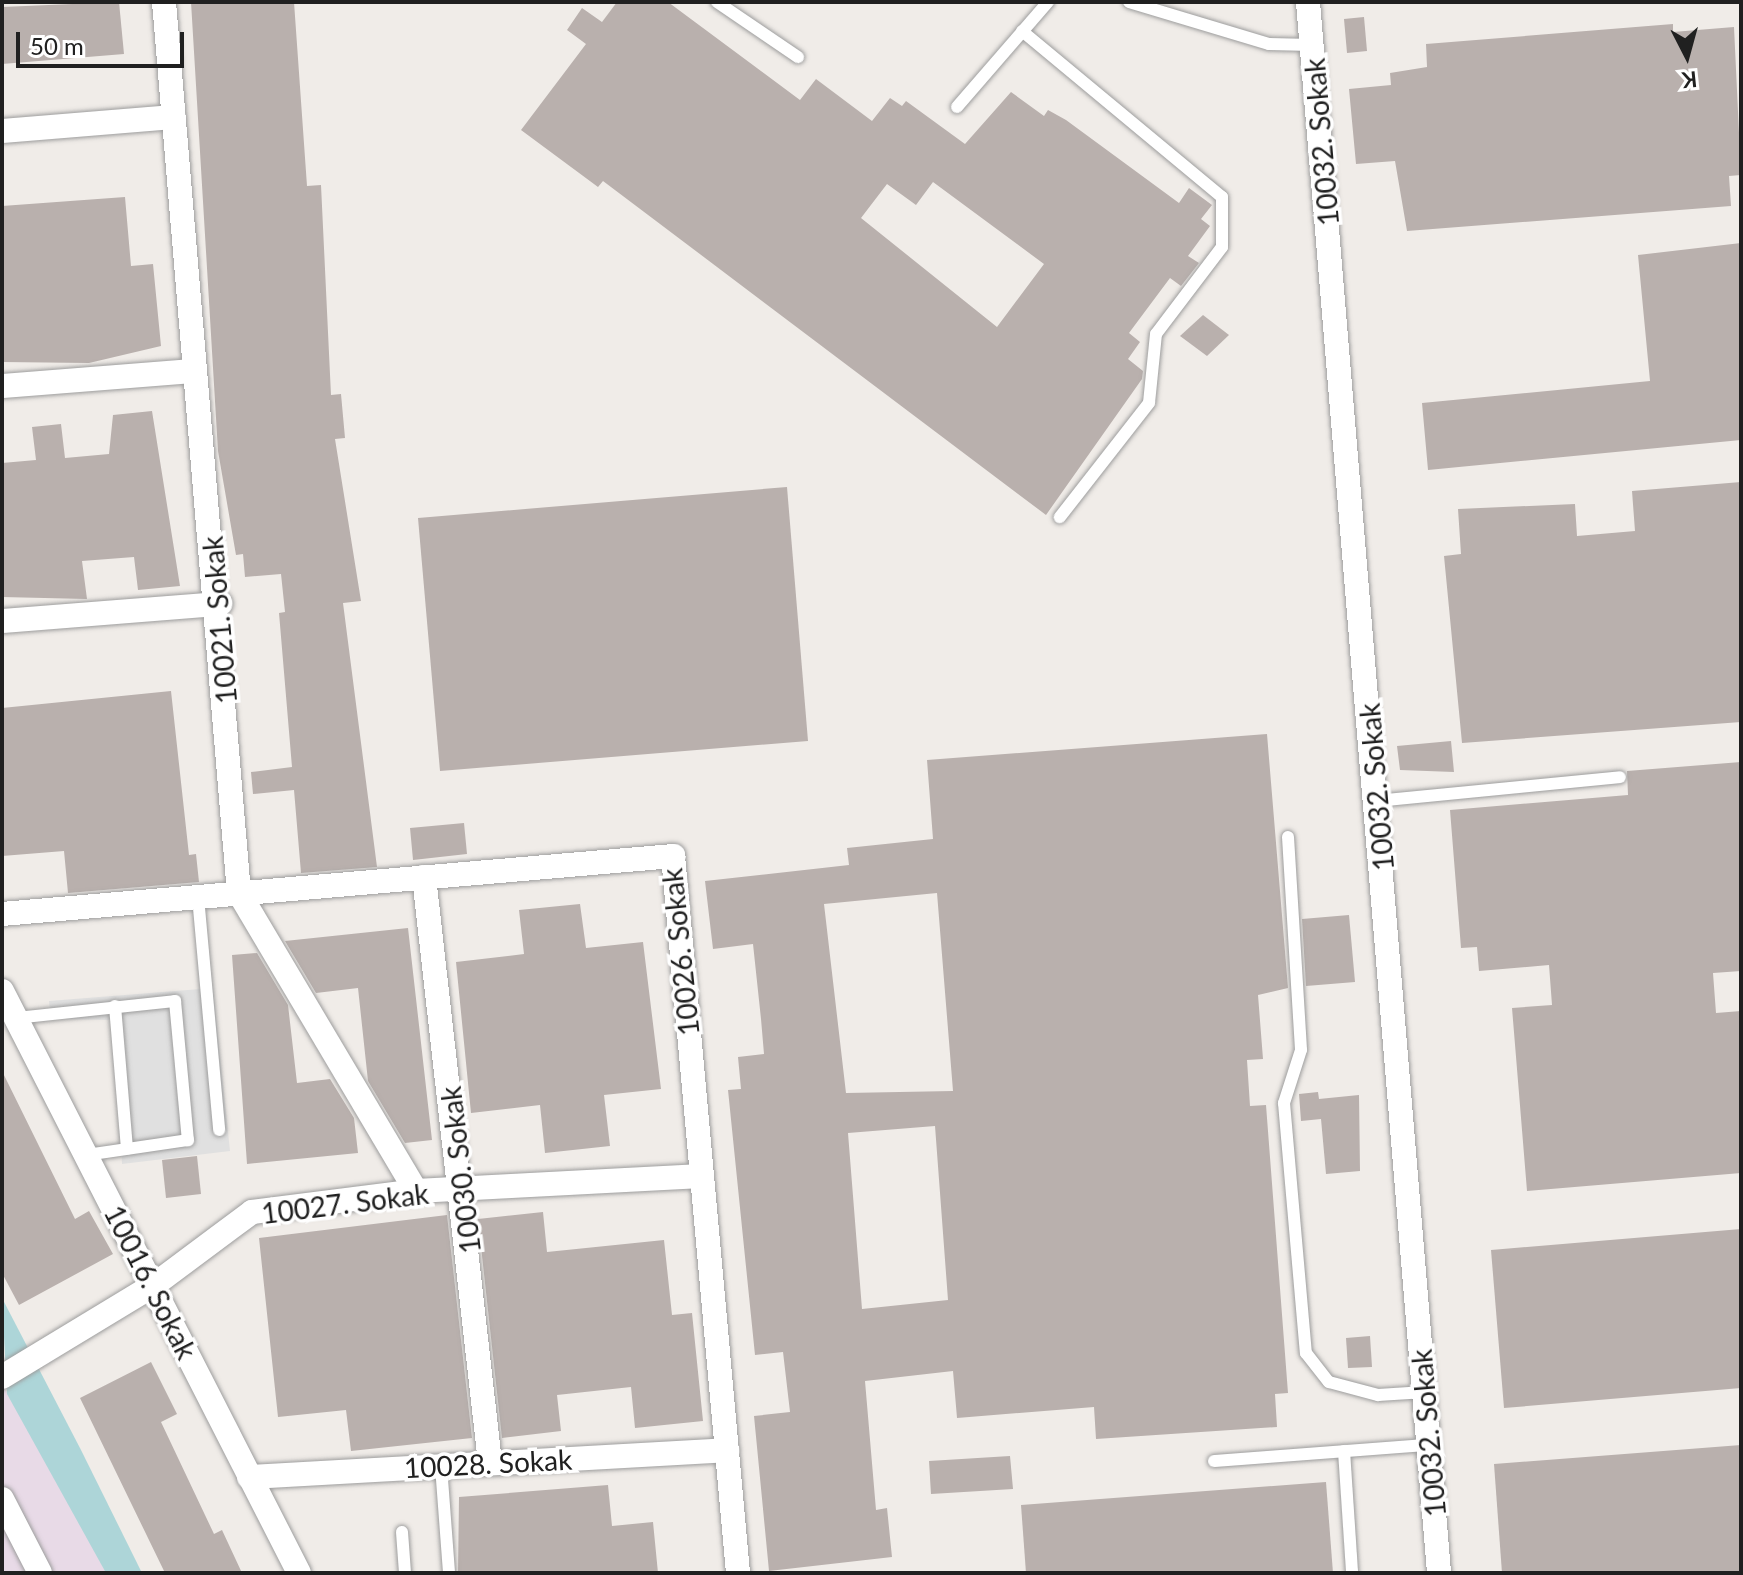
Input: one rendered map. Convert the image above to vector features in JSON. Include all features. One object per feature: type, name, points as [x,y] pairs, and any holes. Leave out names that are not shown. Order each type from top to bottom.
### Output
[{"type":"street","name":"10021. Sokak","points":[[164,2],[193,371],[220,604],[239,893],[416,1191]]},
{"type":"street","name":"10032. Sokak","points":[[1308,2],[1439,1573]]},
{"type":"street","points":[[2,131],[173,117]]},
{"type":"street","points":[[2,386],[193,371]]},
{"type":"street","points":[[2,621],[220,604]]},
{"type":"street","name":"10026. Sokak","points":[[2,914],[673,856],[738,1573]]},
{"type":"street","name":"10030. Sokak","points":[[424,877],[464,1189],[490,1463]]},
{"type":"street","name":"10016. Sokak","points":[[2,991],[299,1573]]},
{"type":"street","name":"10027. Sokak","points":[[2,1377],[154,1285],[252,1212],[416,1191],[702,1176]]},
{"type":"street","name":"10028. Sokak","points":[[249,1477],[727,1450]]},
{"type":"street","points":[[2,1499],[40,1573]]},
{"type":"lane","points":[[717,2],[798,57]]},
{"type":"lane","points":[[957,107],[1048,2]]},
{"type":"lane","points":[[1129,2],[1269,44],[1312,45]]},
{"type":"lane","points":[[1022,31],[1222,197],[1222,247],[1156,334],[1149,403],[1060,517]]},
{"type":"lane","points":[[1377,801],[1620,777]]},
{"type":"lane","points":[[1288,837],[1301,1050],[1284,1103],[1306,1353],[1329,1382],[1378,1395],[1425,1392]]},
{"type":"lane","points":[[198,897],[219,1130]]},
{"type":"lane","points":[[16,1018],[175,1001],[188,1140],[86,1155]]},
{"type":"lane","points":[[115,1006],[127,1148]]},
{"type":"lane","points":[[1214,1461],[1429,1445]]},
{"type":"lane","points":[[1344,1451],[1352,1573]]},
{"type":"lane","points":[[441,1466],[449,1573]]},
{"type":"lane","points":[[402,1532],[405,1573]]},
{"type":"shaded area","points":[[213,988],[230,1151],[122,1164],[114,1020],[51,1019],[49,1001]]},
{"type":"shaded area","points":[[2,1384],[77,1514],[106,1573],[2,1573]]},
{"type":"water","points":[[2,1298],[142,1573],[106,1573],[7,1394]]},
{"type":"building","points":[[119,2],[124,54],[2,64],[2,7]]},
{"type":"building","points":[[191,2],[294,2],[307,186],[321,185],[331,395],[341,394],[345,438],[335,439],[361,601],[343,603],[377,867],[301,873],[294,790],[253,794],[251,772],[292,767],[279,613],[285,612],[281,574],[245,577],[243,554],[236,555],[218,451]]},
{"type":"building","points":[[617,2],[668,2],[800,100],[816,79],[872,121],[890,98],[902,106],[906,101],[965,144],[1011,92],[1044,116],[1048,110],[1066,120],[1179,203],[1189,188],[1212,205],[1201,219],[1210,226],[1188,256],[1199,263],[1181,286],[1170,278],[1129,333],[1140,342],[1128,359],[1143,371],[1142,379],[1046,515],[603,181],[598,187],[521,130],[586,44],[567,30],[582,8],[602,22]],"holes":[[[933,182],[1044,264],[997,327],[861,218],[887,184],[916,205]]]},
{"type":"building","points":[[1364,17],[1367,51],[1347,53],[1344,19]]},
{"type":"building","points":[[1673,24],[1673,32],[1734,27],[1741,175],[1729,176],[1731,206],[1407,231],[1395,161],[1356,164],[1349,89],[1391,85],[1390,73],[1427,67],[1426,44]]},
{"type":"building","points":[[125,197],[131,266],[153,264],[161,346],[89,363],[2,362],[2,206]]},
{"type":"building","points":[[1741,243],[1741,440],[1428,470],[1422,403],[1650,381],[1638,255]]},
{"type":"building","points":[[1203,315],[1229,335],[1207,356],[1180,336]]},
{"type":"building","points":[[152,411],[180,586],[138,590],[134,557],[82,561],[87,599],[2,597],[2,463],[36,460],[32,427],[61,424],[65,458],[109,454],[113,415]]},
{"type":"building","points":[[1741,482],[1741,722],[1462,743],[1444,556],[1461,554],[1458,509],[1575,504],[1577,536],[1635,531],[1632,491]]},
{"type":"building","points":[[787,487],[808,741],[440,771],[418,518]]},
{"type":"building","points":[[171,691],[189,855],[196,854],[199,882],[68,893],[64,851],[2,856],[2,708]]},
{"type":"building","points":[[1267,734],[1288,988],[1258,995],[1263,1059],[1247,1060],[1250,1106],[1266,1105],[1288,1393],[1275,1394],[1277,1427],[1096,1439],[1094,1407],[957,1418],[953,1371],[865,1381],[876,1510],[887,1508],[892,1557],[769,1571],[754,1416],[790,1412],[783,1352],[755,1355],[728,1090],[741,1089],[738,1057],[764,1054],[761,1019],[753,944],[713,949],[705,881],[849,865],[847,848],[933,839],[927,760]],"holes":[[[937,893],[953,1091],[846,1093],[824,904]],[[935,1126],[948,1300],[862,1309],[848,1133]]]},
{"type":"building","points":[[1451,741],[1454,772],[1400,770],[1397,746]]},
{"type":"building","points":[[1741,762],[1741,971],[1713,973],[1716,1013],[1741,1011],[1741,1173],[1527,1191],[1512,1008],[1552,1005],[1549,965],[1479,971],[1477,947],[1461,948],[1450,810],[1628,795],[1627,771]]},
{"type":"building","points":[[464,823],[467,854],[413,860],[410,828]]},
{"type":"building","points":[[580,904],[586,948],[643,942],[661,1089],[604,1095],[610,1146],[545,1153],[540,1105],[471,1113],[456,962],[524,954],[519,910]]},
{"type":"building","points":[[1349,915],[1355,982],[1306,986],[1302,919]]},
{"type":"building","points":[[408,928],[432,1140],[405,1143],[368,1081],[358,988],[316,993],[285,941]]},
{"type":"building","points":[[257,953],[288,1005],[297,1083],[330,1079],[354,1118],[358,1153],[247,1164],[232,955]]},
{"type":"building","points":[[2,1071],[75,1219],[89,1211],[113,1254],[19,1305],[2,1273]]},
{"type":"building","points":[[1318,1092],[1319,1099],[1359,1095],[1360,1171],[1326,1174],[1321,1119],[1301,1121],[1299,1094]]},
{"type":"building","points":[[197,1156],[201,1194],[166,1198],[162,1160]]},
{"type":"building","points":[[543,1212],[547,1252],[664,1240],[672,1315],[692,1313],[703,1421],[635,1428],[631,1387],[557,1395],[561,1431],[502,1438],[478,1219]]},
{"type":"building","points":[[447,1215],[472,1438],[351,1451],[346,1410],[278,1417],[259,1238]]},
{"type":"building","points":[[1741,1229],[1741,1388],[1504,1408],[1491,1250]]},
{"type":"building","points":[[1370,1336],[1372,1367],[1348,1368],[1346,1338]]},
{"type":"building","points":[[151,1362],[177,1414],[161,1422],[214,1534],[222,1530],[242,1573],[165,1573],[80,1398]]},
{"type":"building","points":[[1741,1445],[1741,1573],[1502,1573],[1494,1464]]},
{"type":"building","points":[[1010,1456],[1013,1489],[931,1494],[929,1461]]},
{"type":"building","points":[[1326,1482],[1333,1573],[1026,1573],[1021,1505]]},
{"type":"building","points":[[608,1485],[612,1526],[653,1522],[658,1573],[458,1573],[459,1497]]}]
